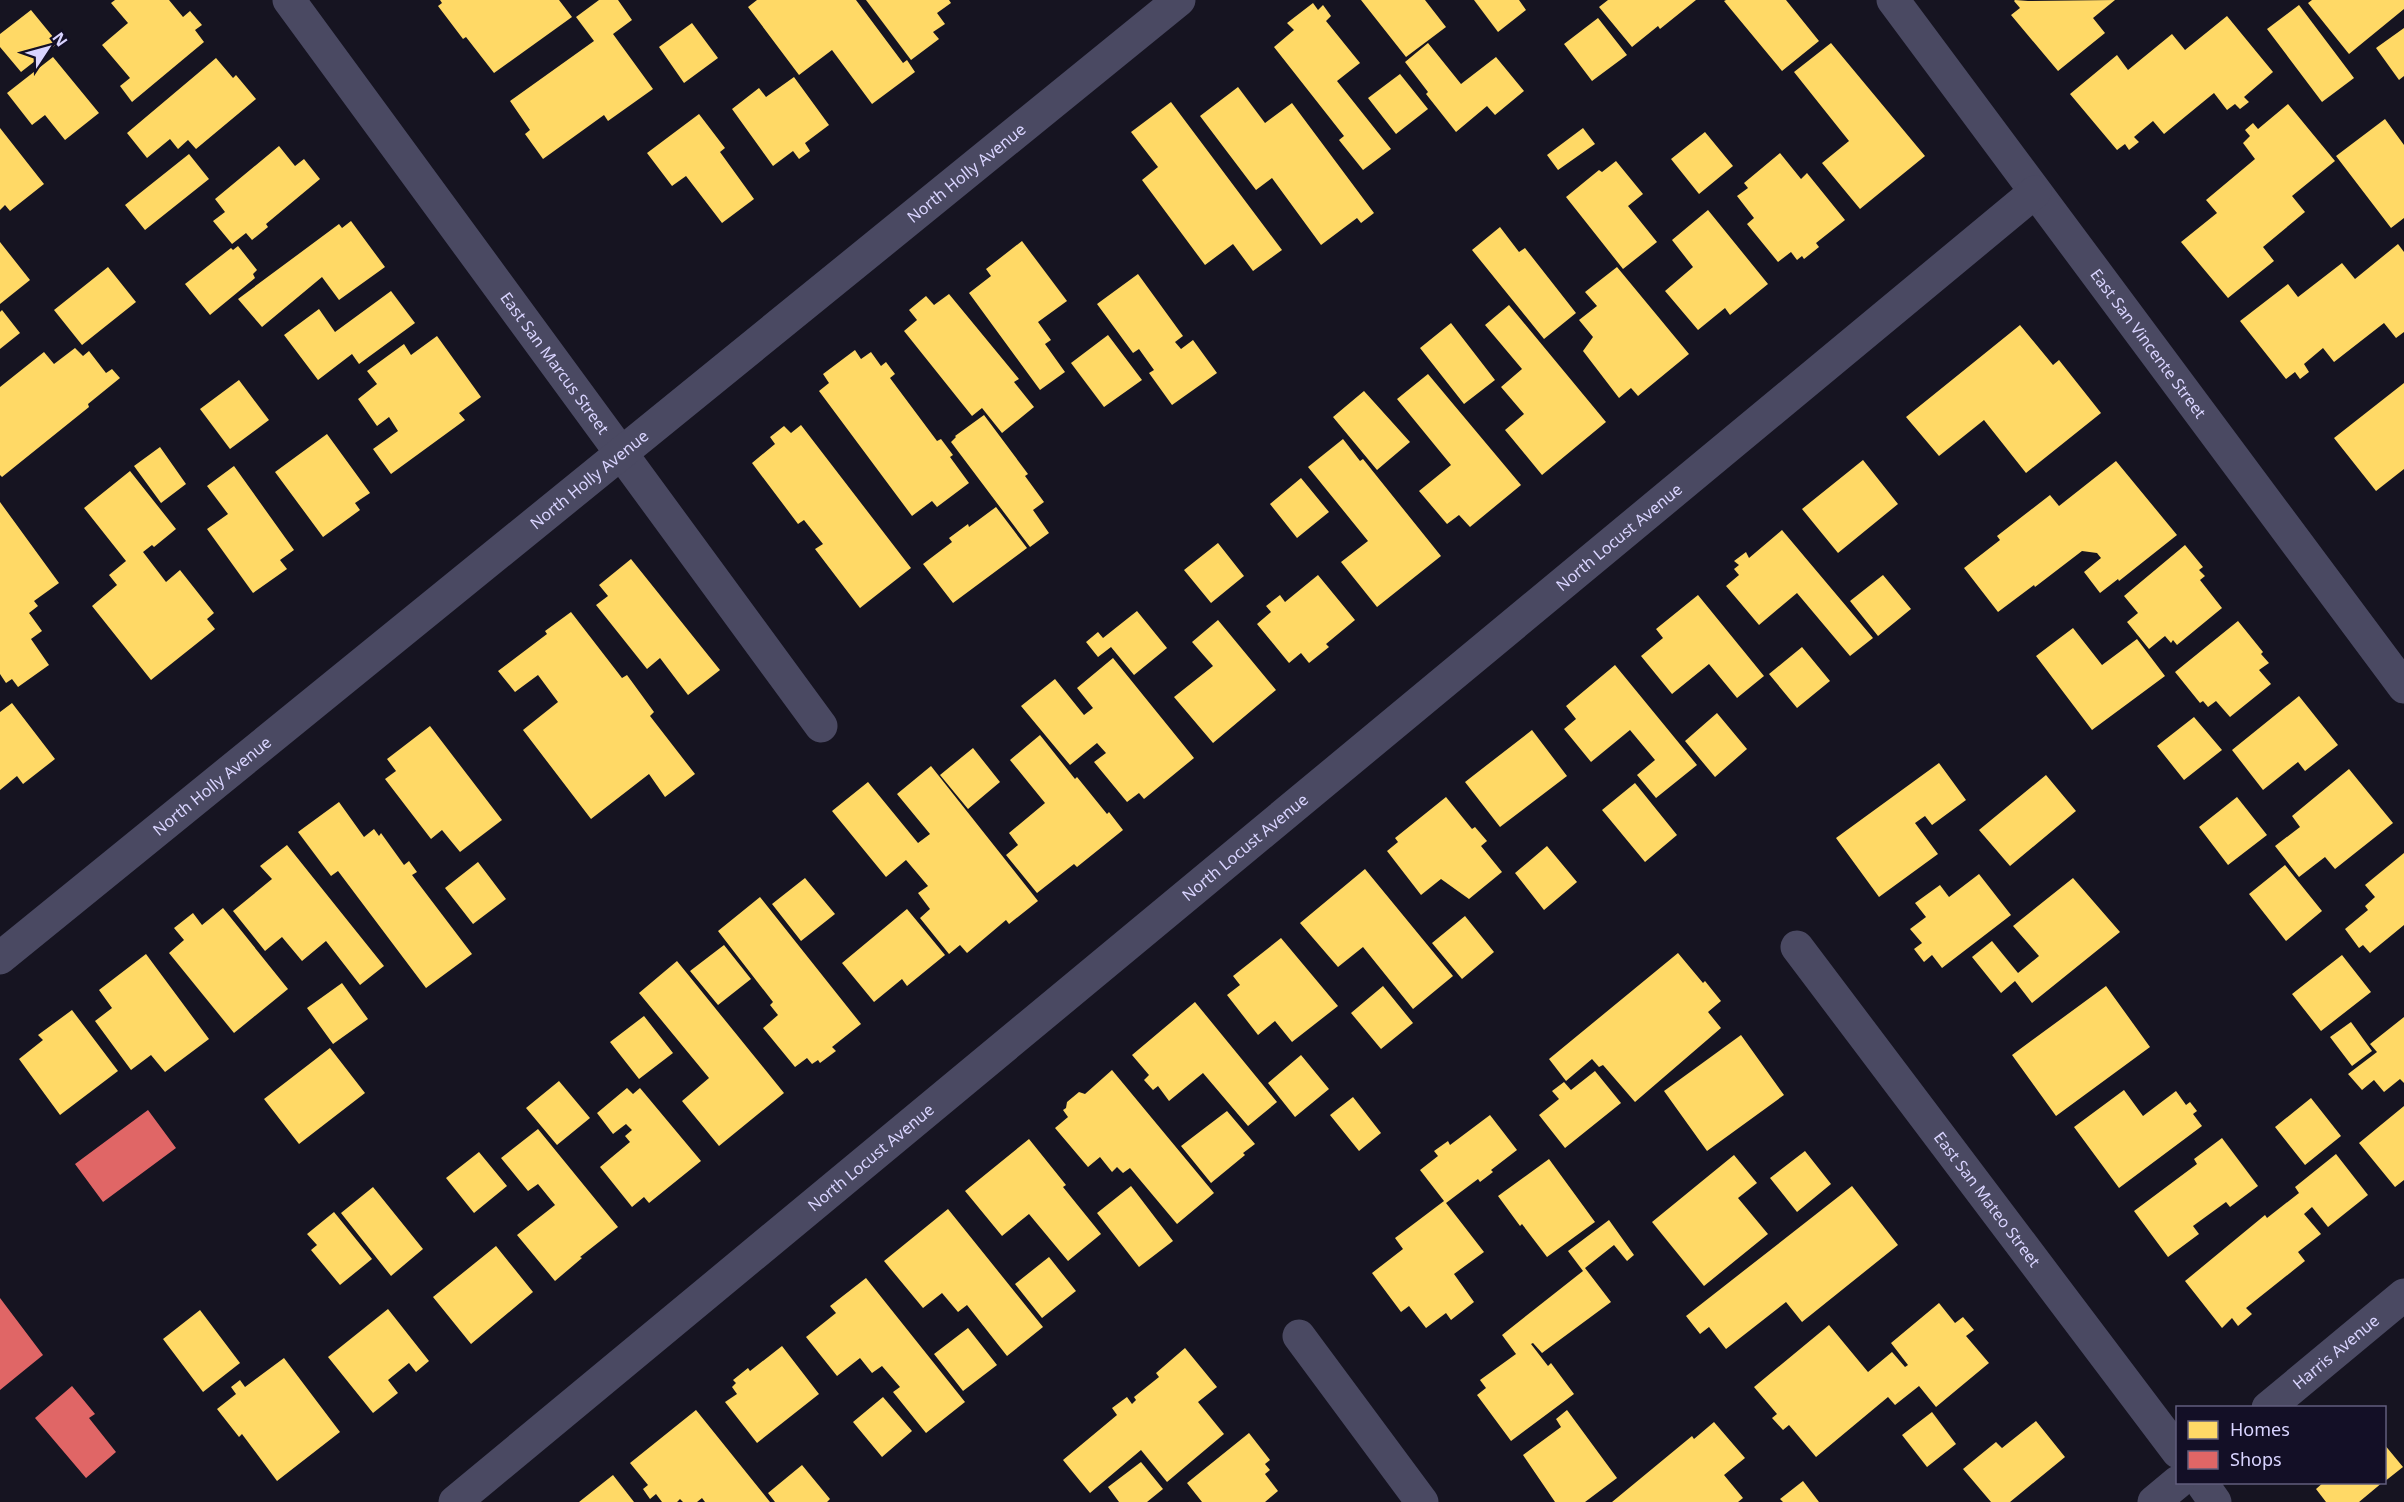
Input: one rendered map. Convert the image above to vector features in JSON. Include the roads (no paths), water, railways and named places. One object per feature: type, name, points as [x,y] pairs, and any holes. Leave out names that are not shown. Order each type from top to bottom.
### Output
[{"type":"street","name":"East San Marcus Street","points":[[289,0],[821,726]]},
{"type":"street","name":"North Holly Avenue","points":[[0,958],[1179,0]]},
{"type":"street","name":"East San Vincente Street","points":[[1893,0],[2404,687]]},
{"type":"street","name":"North Locust Avenue","points":[[455,1502],[2035,192]]},
{"type":"street","name":"East San Mateo Street","points":[[1797,947],[2176,1449]]},
{"type":"street","name":"Harris Avenue","points":[[2269,1406],[2404,1295]]},
{"type":"street","points":[[1299,1336],[1422,1502]]},
{"type":"street","points":[[2154,1502],[2176,1484]]},
{"type":"street","points":[[2202,1484],[2215,1502]]}]
